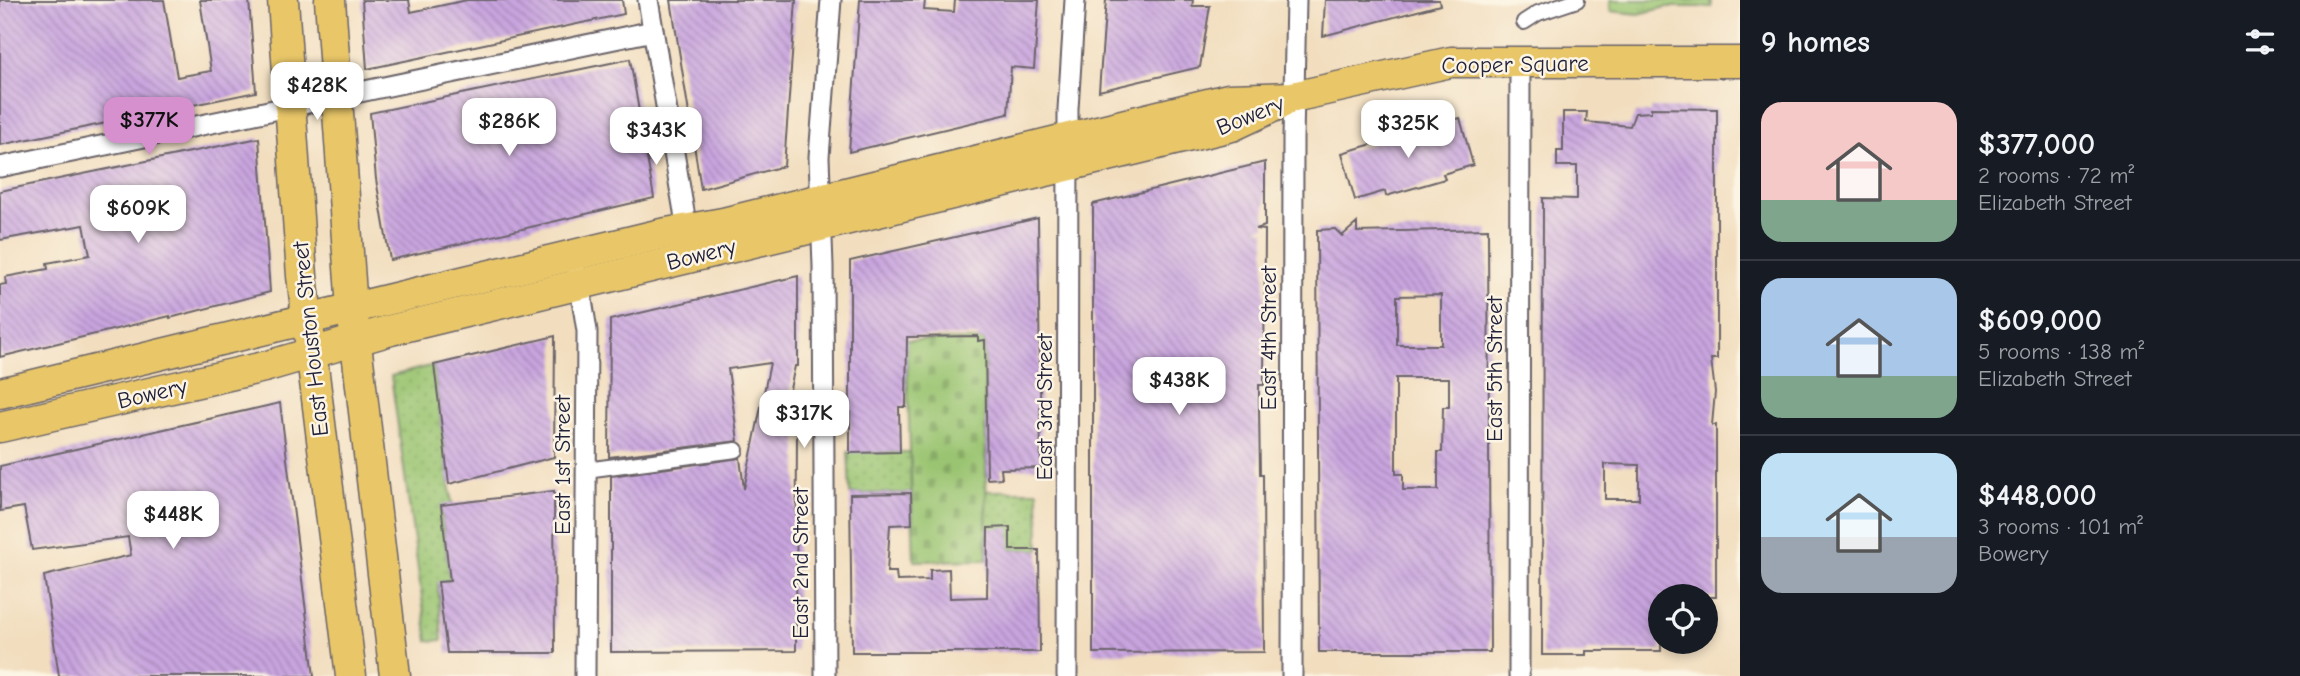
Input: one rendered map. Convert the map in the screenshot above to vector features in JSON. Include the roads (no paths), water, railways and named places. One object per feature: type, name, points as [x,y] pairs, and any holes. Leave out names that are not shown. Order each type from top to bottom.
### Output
[{"type":"main road","name":"East Houston Street","points":[[283,0],[306,320],[351,676]]},
{"type":"main road","name":"East Houston Street","points":[[330,0],[352,309],[395,676]]},
{"type":"main road","name":"Cooper Square","points":[[1293,97],[1444,63],[1740,62]]},
{"type":"main road","name":"Bowery","points":[[0,393],[352,309],[577,270],[1069,151],[1228,99],[1293,97]]},
{"type":"main road","name":"Bowery","points":[[0,428],[264,367],[577,270]]},
{"type":"street","points":[[648,0],[689,243]]},
{"type":"street","name":"East 2nd Street","points":[[825,676],[820,157],[831,0]]},
{"type":"street","name":"East 3rd Street","points":[[1067,676],[1068,100],[1075,0]]},
{"type":"street","name":"East 4th Street","points":[[1292,676],[1293,97],[1296,0]]},
{"type":"street","name":"Cooper Square","points":[[1524,22],[1538,13],[1577,0]]},
{"type":"street","points":[[0,167],[653,30]]},
{"type":"street","name":"East 5th Street","points":[[1519,676],[1520,62]]},
{"type":"street","name":"East 1st Street","points":[[577,270],[587,331],[585,676]]},
{"type":"street","points":[[586,470],[736,450]]}]
